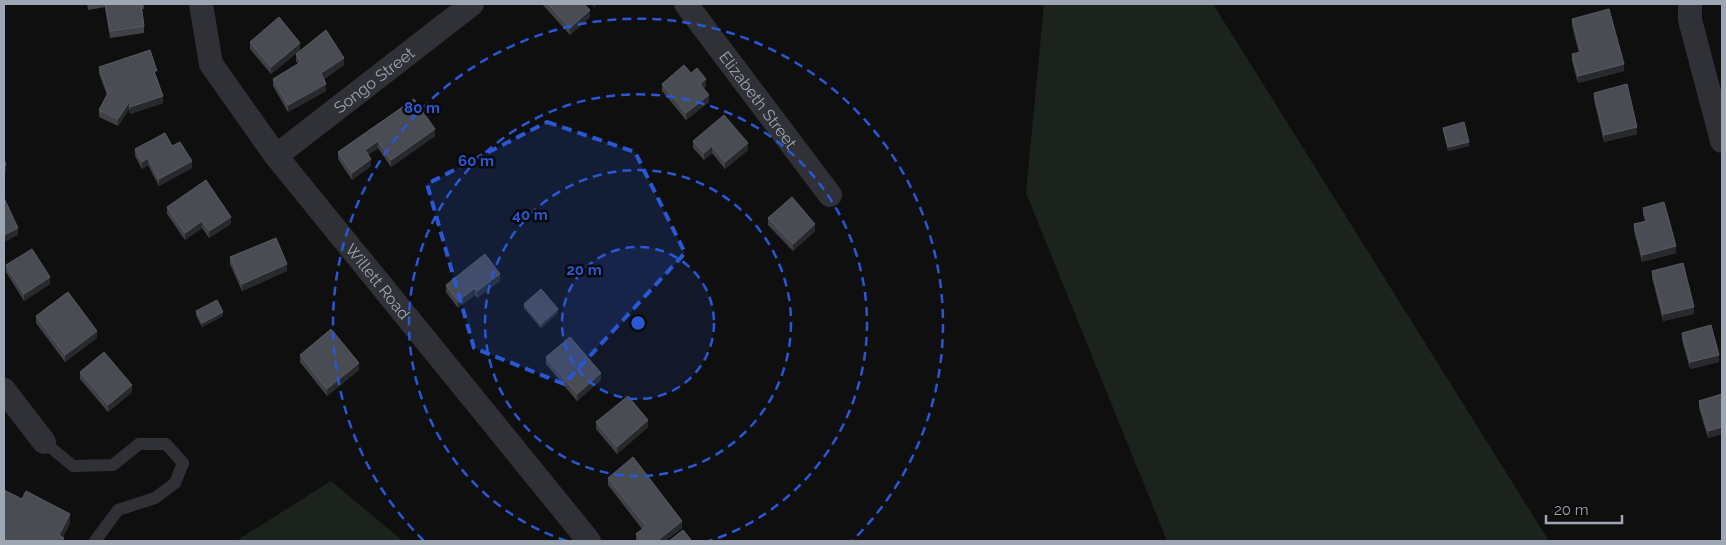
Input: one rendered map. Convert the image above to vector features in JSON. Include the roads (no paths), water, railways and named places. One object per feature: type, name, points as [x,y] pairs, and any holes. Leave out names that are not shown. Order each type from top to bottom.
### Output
[{"type":"street","name":"Willett Road","points":[[201,4],[211,64],[276,156],[589,541]]},
{"type":"street","name":"Songo Street","points":[[276,156],[472,4]]},
{"type":"street","name":"Elizabeth Street","points":[[686,4],[830,195]]},
{"type":"street","points":[[1690,4],[1690,20],[1722,141]]},
{"type":"street","points":[[4,390],[44,442]]},
{"type":"lane","points":[[44,442],[73,466],[114,465],[139,444],[166,444],[183,463],[175,484],[154,498],[118,510],[95,541]]}]
